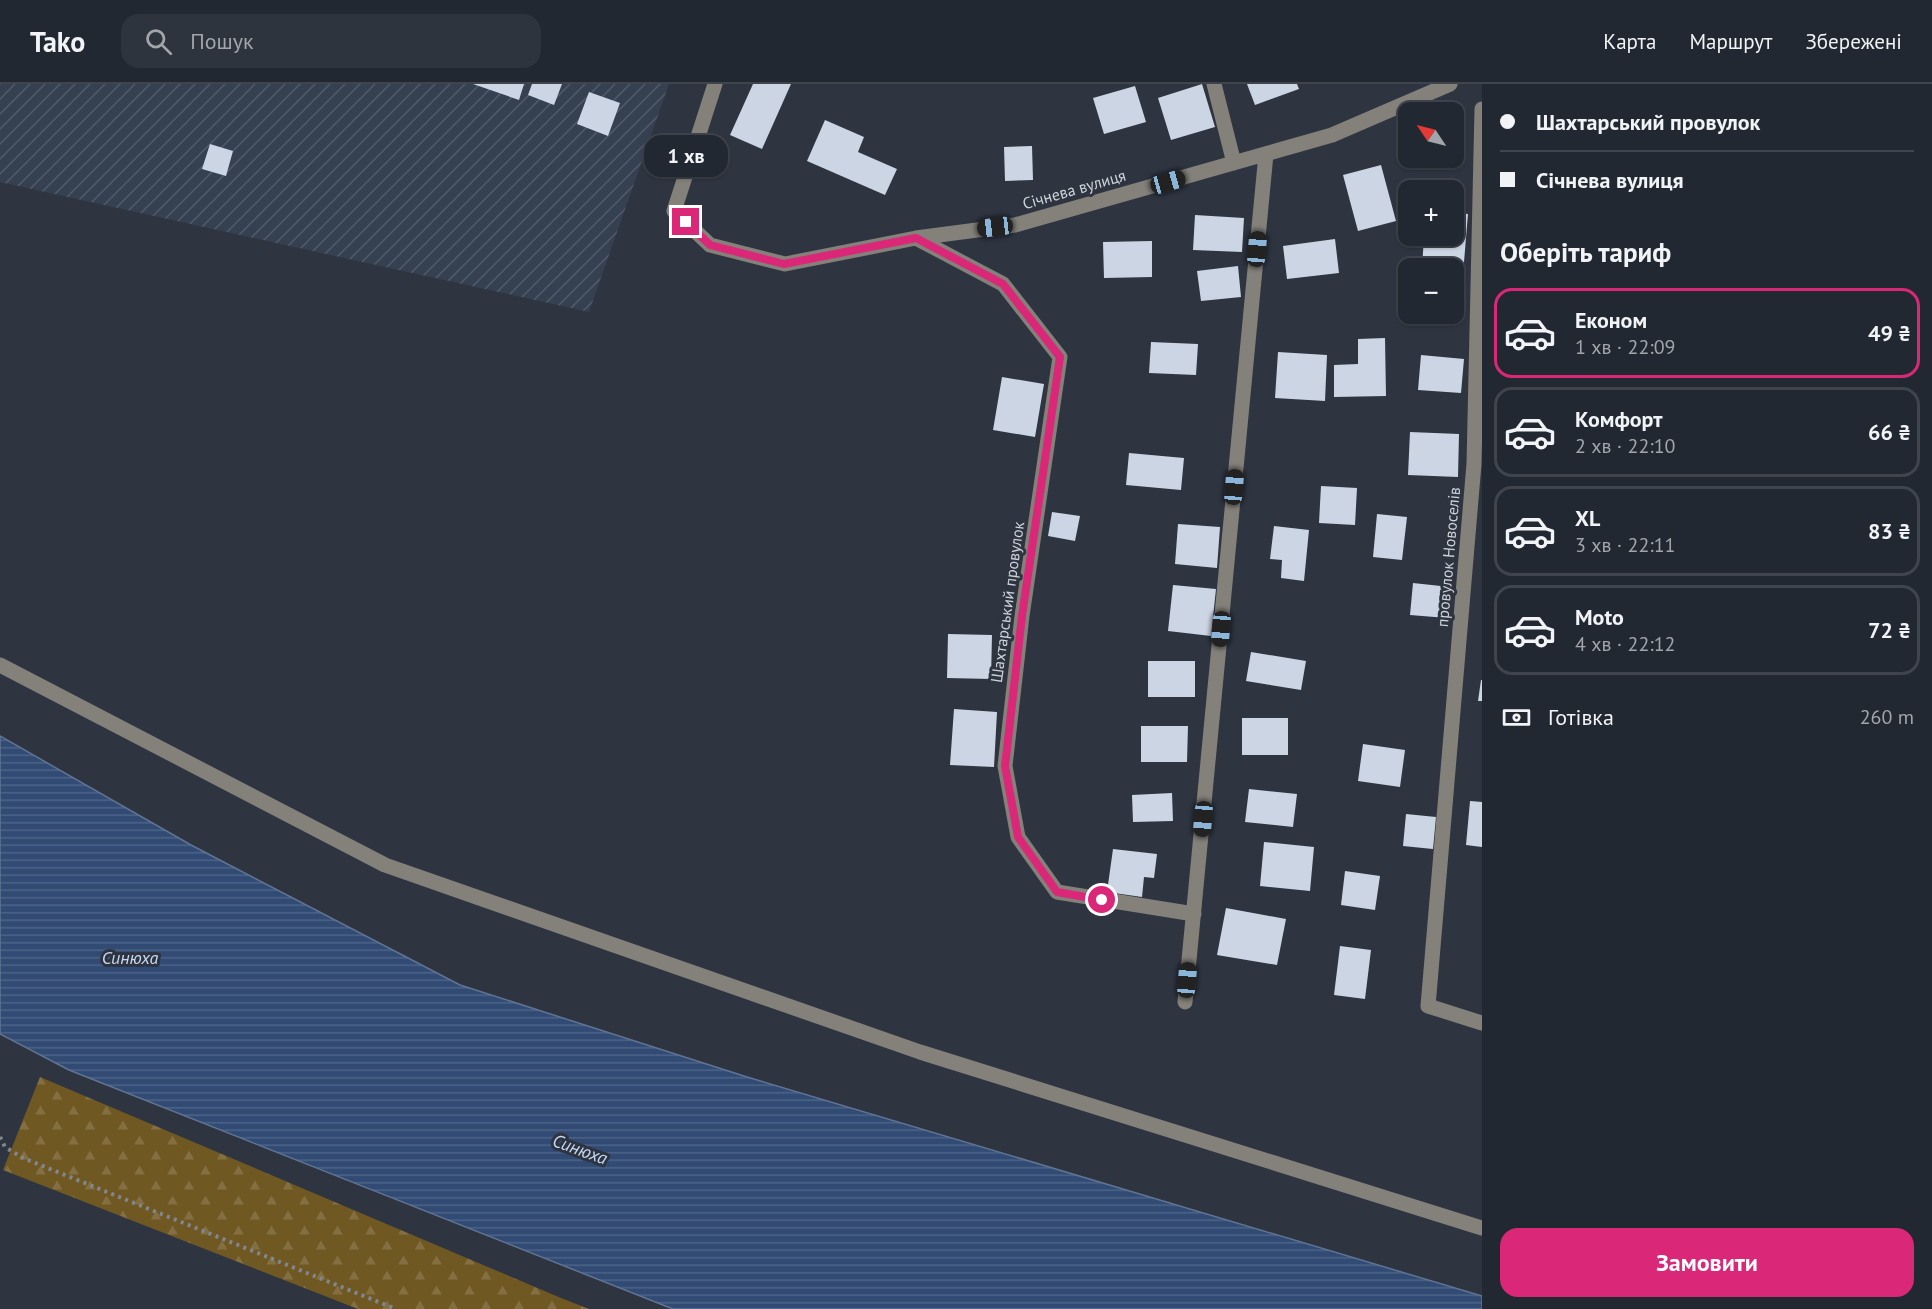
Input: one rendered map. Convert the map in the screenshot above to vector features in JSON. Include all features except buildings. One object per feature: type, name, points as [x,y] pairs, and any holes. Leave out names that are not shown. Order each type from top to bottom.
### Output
[{"type":"street","name":"Січнева вулиця","points":[[715,84],[674,211],[710,245],[784,264],[916,238],[1015,225],[1332,135],[1450,84]]},
{"type":"street","points":[[1214,84],[1234,163]]},
{"type":"street","name":"провулок Новоселів","points":[[1482,109],[1474,464],[1428,1006],[1482,1023]]},
{"type":"street","points":[[1185,1002],[1266,154]]},
{"type":"street","name":"Шахтарський провулок","points":[[916,238],[1003,284],[1060,357],[1022,616],[1005,766],[1018,837],[1057,892],[1194,914]]},
{"type":"street","points":[[0,665],[385,865],[920,1052],[1482,1228]]},
{"type":"path","points":[[0,1137],[4,1147],[23,1158],[396,1309]]},
{"type":"shaded area","points":[[0,84],[669,84],[589,312],[0,182]]},
{"type":"green space","points":[[40,1077],[589,1309],[358,1309],[3,1170]]},
{"type":"water","name":"Синюха","points":[[0,736],[191,845],[460,985],[747,1077],[1482,1296],[1482,1309],[673,1309],[69,1070],[0,1034]]},
{"type":"route","points":[[686,222],[710,245],[784,264],[916,238],[1003,284],[1060,357],[1022,616],[1005,766],[1018,837],[1057,892],[1102,900]]}]
